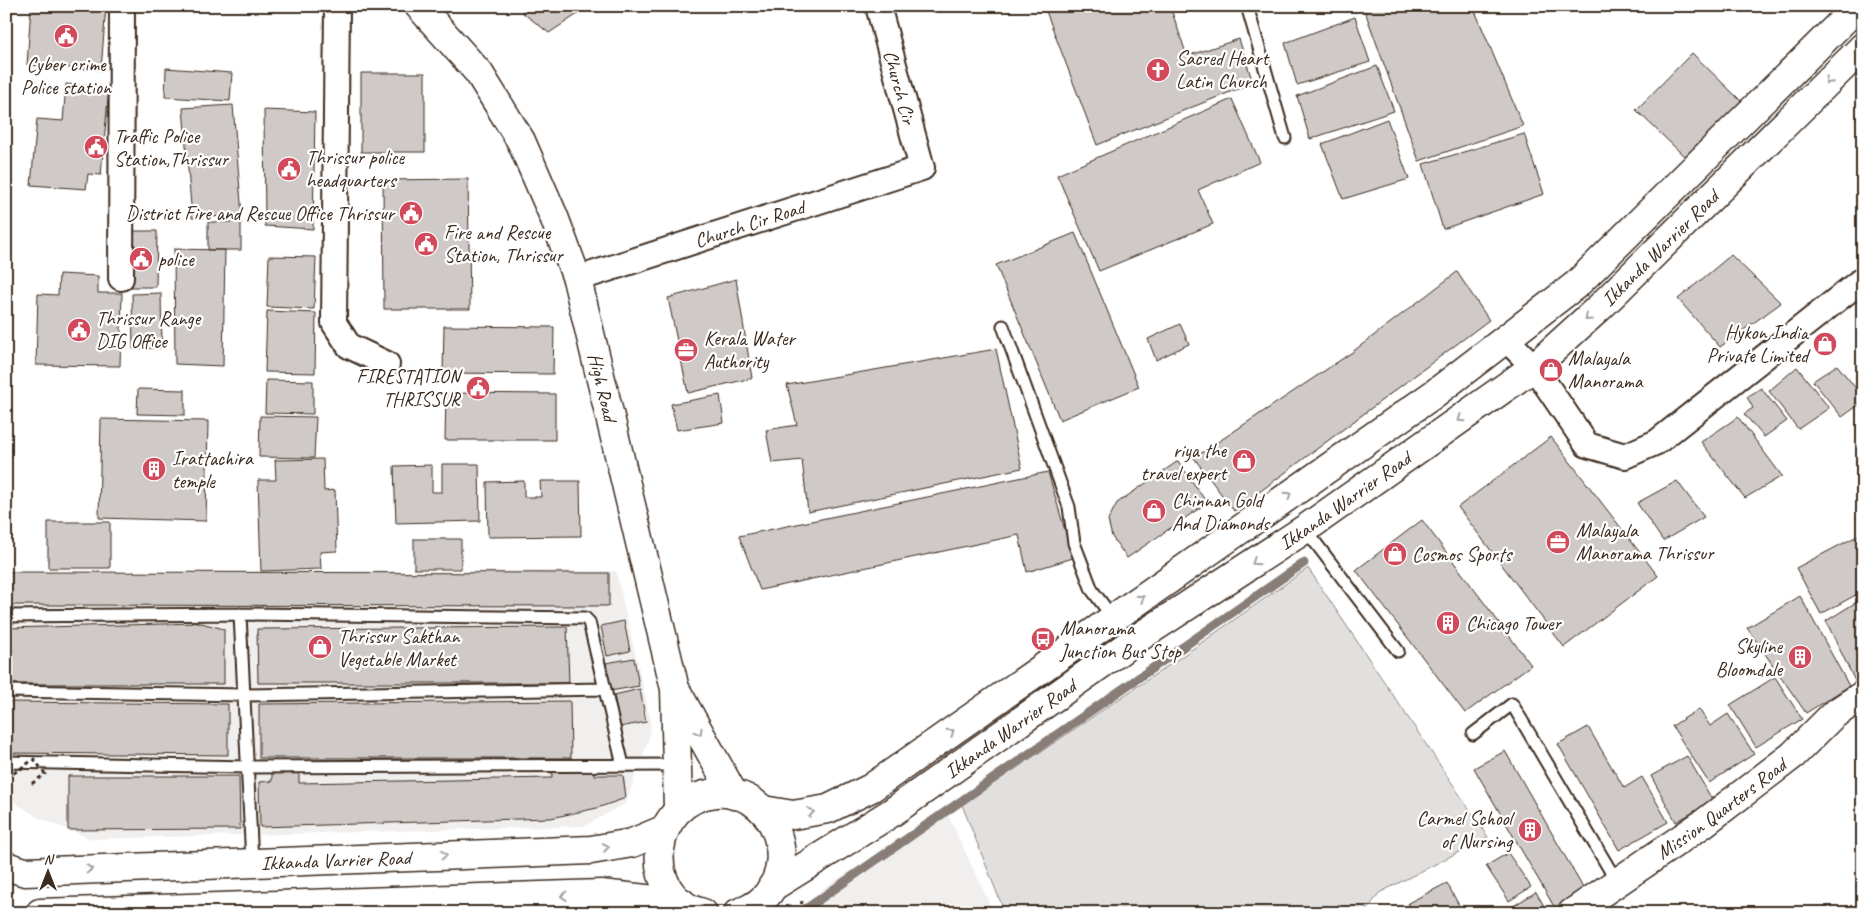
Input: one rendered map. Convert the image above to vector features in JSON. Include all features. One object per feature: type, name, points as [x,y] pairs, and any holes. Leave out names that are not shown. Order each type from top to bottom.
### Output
[{"type":"main road","name":"High Road","points":[[419,6],[479,73],[521,141],[554,217],[577,278],[675,689],[675,765],[671,820],[659,850],[660,870],[669,888],[693,908]]},
{"type":"main road","name":"Ikkanda Warrier Road","points":[[763,810],[793,815],[828,809],[871,788],[1434,394],[1577,284],[1858,6]]},
{"type":"main road","name":"Ikkanda Warrier Road","points":[[772,887],[891,813],[1138,638],[1305,529],[1534,367],[1600,307],[1863,47]]},
{"type":"main road","points":[[675,689],[734,795],[749,800],[763,810],[773,823],[780,839],[782,855],[779,872],[772,887],[760,900],[743,912]]},
{"type":"main road","name":"Mission Quarters Road","points":[[1572,913],[1704,823],[1793,755],[1833,715],[1863,695]]},
{"type":"main road","name":"Ikkanda Varrier Road","points":[[6,866],[24,872],[591,850],[632,843],[671,820],[700,797],[717,793],[734,795]]},
{"type":"main road","points":[[40,913],[307,908],[600,894],[693,908]]},
{"type":"street","points":[[121,278],[122,6]]},
{"type":"street","points":[[336,6],[334,323],[349,346],[387,364]]},
{"type":"street","name":"Church Cir","points":[[878,6],[922,168]]},
{"type":"street","name":"Church Cir Road","points":[[577,278],[922,168]]},
{"type":"street","points":[[1506,339],[1534,367],[1587,445],[1624,456],[1657,442],[1863,280]]},
{"type":"lane","points":[[1247,6],[1285,138]]},
{"type":"lane","points":[[1003,326],[1070,506],[1074,543],[1092,590],[1113,618]]},
{"type":"lane","points":[[1305,529],[1398,651]]},
{"type":"lane","points":[[6,616],[240,614],[585,618],[589,622],[622,761],[619,764]]},
{"type":"lane","points":[[240,614],[252,863]]},
{"type":"lane","points":[[6,691],[244,695],[605,689]]},
{"type":"lane","points":[[1473,734],[1512,704],[1617,882]]},
{"type":"lane","points":[[6,762],[248,766],[675,765]]},
{"type":"path","points":[[7,778],[34,760],[45,774],[30,785]]},
{"type":"shaded area","points":[[1308,568],[1488,837],[1379,893],[1365,913],[1005,913],[962,805],[1181,657]]},
{"type":"shaded area","name":"Thrissur Sakthan Vegetable Market","points":[[616,571],[651,722],[649,738],[626,803],[585,826],[92,839],[37,817],[6,796],[6,572]]},
{"type":"shaded area","points":[[946,811],[994,913],[807,913],[822,889]]},
{"type":"building","name":"Cyber crime Police station","points":[[31,6],[106,6],[101,70],[27,65]]},
{"type":"building","points":[[522,6],[590,6],[549,33],[523,13]]},
{"type":"building","name":"Sacred Heart Latin Church","points":[[1044,6],[1170,6],[1187,56],[1239,39],[1253,83],[1097,145]]},
{"type":"building","points":[[1363,6],[1473,6],[1523,126],[1419,161]]},
{"type":"building","points":[[1355,17],[1370,62],[1297,85],[1285,43]]},
{"type":"building","points":[[1692,53],[1743,103],[1685,157],[1636,110]]},
{"type":"building","points":[[1377,66],[1394,111],[1310,139],[1297,96]]},
{"type":"building","points":[[166,68],[232,73],[230,101],[165,97]]},
{"type":"building","points":[[361,73],[425,73],[425,152],[361,152]]},
{"type":"building","points":[[66,84],[109,88],[101,175],[88,174],[86,189],[31,185],[37,119],[63,121]]},
{"type":"building","points":[[1232,99],[1260,162],[1198,190],[1213,224],[1099,271],[1057,175]]},
{"type":"building","points":[[233,105],[242,215],[192,218],[183,108]]},
{"type":"building","name":"Thrissur police headquarters","points":[[264,110],[315,112],[313,229],[265,226]]},
{"type":"building","points":[[1387,119],[1409,179],[1343,199],[1322,144]]},
{"type":"building","points":[[1524,134],[1544,194],[1443,229],[1423,164]]},
{"type":"building","name":"Fire and Rescue Station, Thrissur","points":[[468,179],[470,309],[384,309],[383,180]]},
{"type":"building","points":[[208,222],[241,222],[241,250],[208,250]]},
{"type":"building","name":"police","points":[[126,231],[157,231],[156,287],[126,287]]},
{"type":"building","points":[[1075,233],[1139,387],[1060,420],[996,265]]},
{"type":"building","points":[[174,249],[225,250],[223,366],[175,364]]},
{"type":"building","points":[[1731,255],[1781,303],[1720,347],[1678,299]]},
{"type":"building","points":[[269,256],[316,257],[314,309],[267,307]]},
{"type":"building","points":[[1457,272],[1489,320],[1234,511],[1194,458],[1351,353]]},
{"type":"building","name":"Thrissur Range DIG Office","points":[[59,274],[98,276],[98,293],[122,293],[120,366],[36,365],[38,294],[58,295]]},
{"type":"building","points":[[736,279],[752,378],[688,393],[668,298]]},
{"type":"building","points":[[161,293],[162,348],[133,349],[132,294]]},
{"type":"building","points":[[267,311],[316,313],[315,373],[265,372]]},
{"type":"building","points":[[1180,324],[1189,344],[1156,360],[1148,339]]},
{"type":"building","points":[[444,326],[554,327],[553,374],[443,373]]},
{"type":"building","points":[[996,349],[1022,468],[808,512],[802,460],[772,463],[766,430],[797,425],[787,385]]},
{"type":"building","points":[[1837,365],[1863,397],[1863,402],[1842,417],[1813,381]]},
{"type":"building","points":[[1797,367],[1829,408],[1798,429],[1769,391]]},
{"type":"building","points":[[266,380],[313,381],[313,414],[265,413]]},
{"type":"building","points":[[1761,388],[1787,421],[1764,437],[1744,414],[1753,408],[1747,397]]},
{"type":"building","points":[[138,389],[185,390],[185,415],[137,414]]},
{"type":"building","points":[[446,393],[555,394],[555,440],[445,440]]},
{"type":"building","points":[[720,395],[724,423],[677,430],[671,404]]},
{"type":"building","points":[[260,416],[316,417],[314,458],[259,457]]},
{"type":"building","points":[[1738,417],[1782,476],[1745,498],[1701,442]]},
{"type":"building","name":"Irattachira temple","points":[[101,419],[208,421],[206,521],[99,518]]},
{"type":"building","name":"Malayala Manorama Thrissur","points":[[1551,437],[1658,576],[1564,647],[1458,507]]},
{"type":"building","points":[[323,459],[324,491],[335,490],[337,551],[320,552],[321,569],[261,571],[258,480],[276,480],[275,460]]},
{"type":"building","name":"Chinnan Gold And Diamonds","points":[[1178,461],[1207,503],[1127,558],[1112,537],[1108,520],[1117,503]]},
{"type":"building","points":[[442,464],[479,464],[480,521],[396,523],[394,466],[432,465],[432,492],[442,492]]},
{"type":"building","points":[[1048,472],[1073,558],[1027,572],[1019,535],[760,590],[739,536]]},
{"type":"building","points":[[524,481],[524,497],[541,497],[540,481],[580,481],[581,536],[488,537],[487,482]]},
{"type":"building","points":[[1677,481],[1704,517],[1663,541],[1637,503]]},
{"type":"building","name":"Chicago Tower","points":[[1422,520],[1531,665],[1465,713],[1356,570]]},
{"type":"building","points":[[48,522],[110,522],[110,568],[48,568]]},
{"type":"building","points":[[1863,533],[1863,591],[1821,614],[1796,568]]},
{"type":"building","points":[[414,539],[461,539],[461,569],[414,569]]},
{"type":"building","points":[[6,572],[609,573],[609,606],[6,605]]},
{"type":"building","name":"Skyline Bloomdale","points":[[1800,596],[1849,686],[1806,713],[1747,628]]},
{"type":"building","points":[[1863,598],[1863,676],[1855,681],[1826,621]]},
{"type":"building","points":[[624,621],[630,651],[607,656],[601,626]]},
{"type":"building","points":[[201,623],[224,629],[224,684],[6,684],[6,628]]},
{"type":"building","points":[[567,627],[569,683],[258,683],[257,629]]},
{"type":"building","points":[[634,658],[639,686],[610,691],[606,663]]},
{"type":"building","points":[[1775,677],[1802,719],[1756,747],[1730,705]]},
{"type":"building","points":[[640,689],[646,722],[620,727],[614,695]]},
{"type":"building","points":[[570,701],[571,758],[259,758],[259,704]]},
{"type":"building","points":[[6,702],[228,704],[228,755],[6,753]]},
{"type":"building","points":[[1699,709],[1710,726],[1728,714],[1754,754],[1709,783],[1672,726]]},
{"type":"building","points":[[1588,727],[1624,788],[1642,777],[1668,822],[1619,850],[1558,744]]},
{"type":"building","name":"Carmel School of Nursing","points":[[1505,751],[1586,893],[1556,910],[1474,768]]},
{"type":"building","points":[[1687,756],[1713,801],[1676,822],[1651,776]]},
{"type":"building","points":[[594,771],[594,775],[623,775],[626,798],[597,808],[551,818],[260,827],[259,782],[272,781],[272,772],[299,772],[299,783],[552,778],[552,772]]},
{"type":"building","points":[[68,776],[239,776],[240,829],[68,830]]},
{"type":"building","points":[[1508,853],[1531,887],[1509,901],[1486,866]]},
{"type":"building","points":[[1447,883],[1463,913],[1413,913],[1408,903]]},
{"type":"building","points":[[1536,892],[1548,913],[1509,913],[1507,910]]},
{"type":"waterway","points":[[807,908],[1304,563]]},
{"type":"place","name":"Cyber crime Police station","points":[[66,36]]},
{"type":"place","name":"Sacred Heart Latin Church","points":[[1158,70]]},
{"type":"place","name":"Traffic Police Station,Thrissur","points":[[96,147]]},
{"type":"place","name":"Thrissur police headquarters","points":[[289,169]]},
{"type":"place","name":"District Fire and Rescue Office Thrissur","points":[[411,213]]},
{"type":"place","name":"Fire and Rescue Station, Thrissur","points":[[426,244]]},
{"type":"place","name":"police","points":[[141,259]]},
{"type":"place","name":"Thrissur Range DIG Office","points":[[79,330]]},
{"type":"place","name":"Hykon India Private Limited","points":[[1825,344]]},
{"type":"place","name":"Kerala Water Authority","points":[[686,350]]},
{"type":"place","name":"Malayala Manorama","points":[[1551,370]]},
{"type":"place","name":"FIRESTATION THRISSUR","points":[[478,388]]},
{"type":"place","name":"riya the travel expert","points":[[1244,461]]},
{"type":"place","name":"Irattachira temple","points":[[154,469]]},
{"type":"place","name":"Chinnan Gold And Diamonds","points":[[1154,511]]},
{"type":"place","name":"Malayala Manorama Thrissur","points":[[1558,542]]},
{"type":"place","name":"Cosmos Sports","points":[[1395,554]]},
{"type":"place","name":"Chicago Tower","points":[[1448,623]]},
{"type":"place","name":"Manorama Junction Bus Stop","points":[[1043,639]]},
{"type":"place","name":"Thrissur Sakthan Vegetable Market","points":[[320,647]]},
{"type":"place","name":"Skyline Bloomdale","points":[[1800,657]]},
{"type":"place","name":"Carmel School of Nursing","points":[[1530,830]]}]
